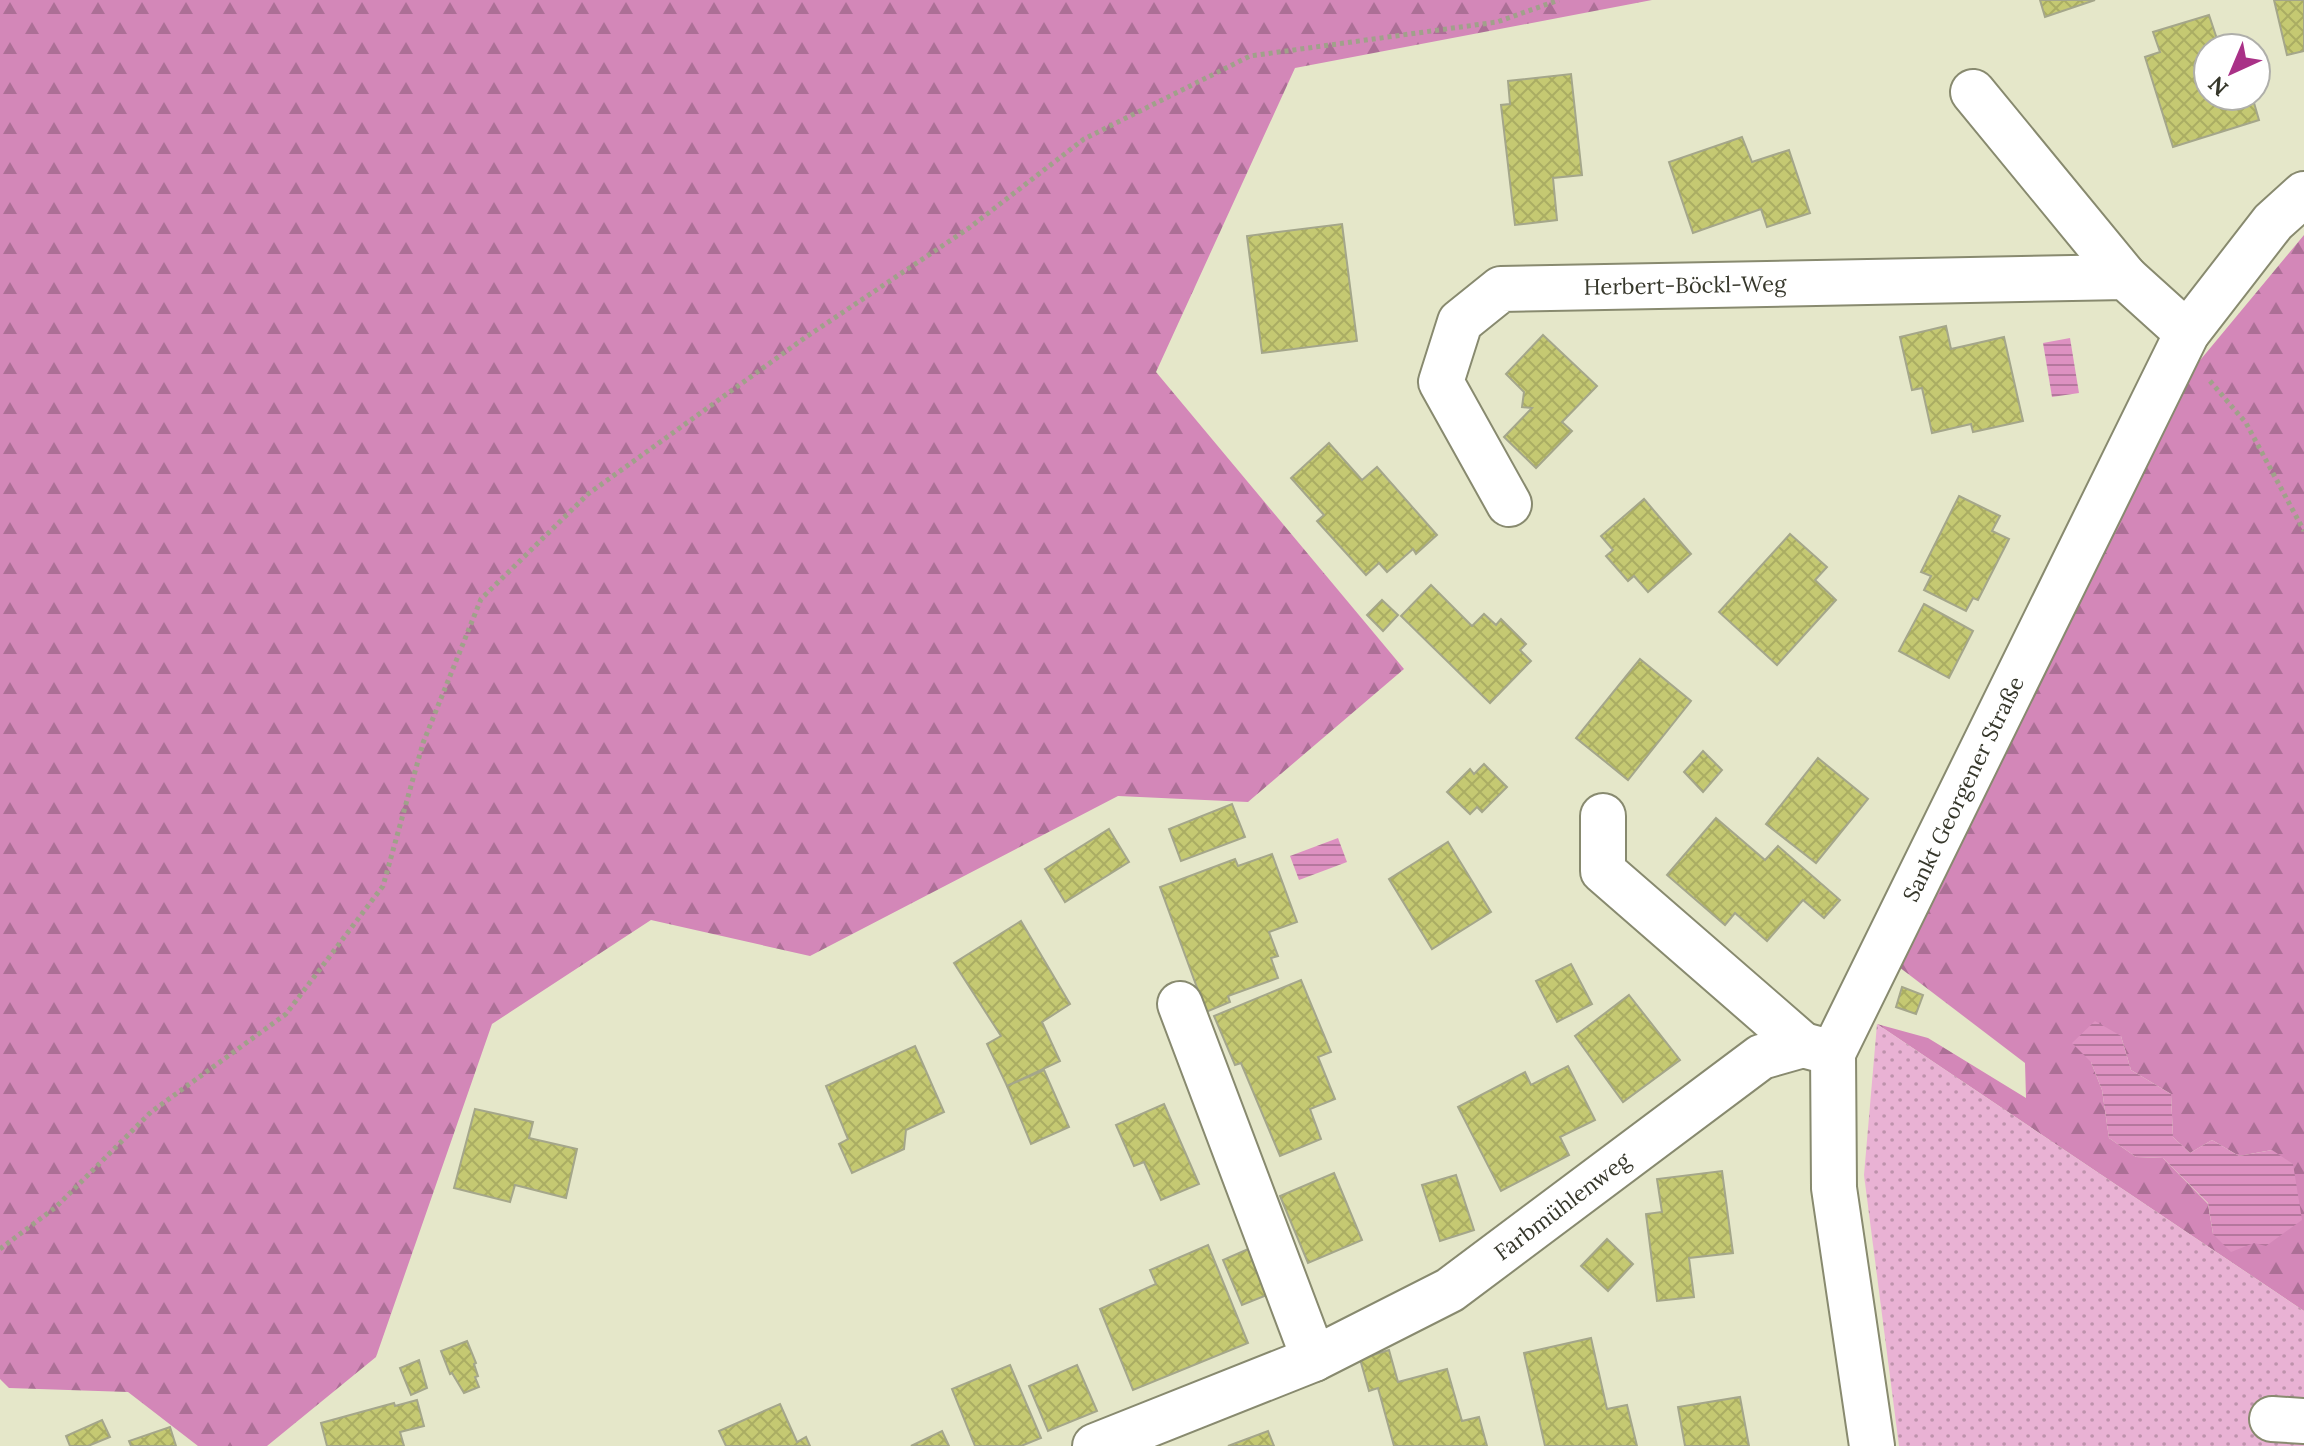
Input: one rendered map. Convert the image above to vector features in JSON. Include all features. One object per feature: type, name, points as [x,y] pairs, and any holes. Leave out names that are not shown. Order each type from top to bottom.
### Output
[{"type":"street","points":[[1973,92],[2125,277],[2184,340]]},
{"type":"street","name":"Sankt Georgener Straße","points":[[1872,1446],[1834,1188],[1818,1049],[2184,340],[2273,222],[2304,194]]},
{"type":"street","name":"Herbert-Böckl-Weg","points":[[1509,504],[1441,382],[1460,322],[1501,289],[2125,277]]},
{"type":"street","points":[[1603,816],[1603,871],[1818,1049]]},
{"type":"street","points":[[1180,1004],[1314,1359]]},
{"type":"street","name":"Farbmühlenweg","points":[[1095,1446],[1314,1359],[1450,1290],[1761,1057],[1818,1049]]},
{"type":"path","points":[[0,1249],[56,1207],[151,1112],[286,1014],[383,886],[423,743],[481,599],[588,494],[806,337],[969,228],[1084,139],[1250,56],[1497,22],[1559,0]]},
{"type":"path","points":[[2184,340],[2246,423],[2304,531]]},
{"type":"green space","points":[[0,0],[1652,0],[1295,68],[1156,372],[1404,669],[1248,802],[1118,796],[810,956],[651,920],[492,1024],[376,1357],[267,1446],[198,1446],[128,1392],[9,1388],[0,1379]]},
{"type":"green space","points":[[2304,235],[2304,1311],[1877,1024],[1928,1038],[2026,1098],[2025,1063],[1899,967],[2182,382]],"holes":[[[2121,1036],[2131,1070],[2171,1094],[2173,1137],[2190,1153],[2212,1140],[2239,1156],[2272,1150],[2213,1234],[2208,1204],[2163,1158],[2136,1157],[2109,1138],[2102,1090],[2091,1062]]]},
{"type":"shaded area","points":[[2070,338],[2079,393],[2052,397],[2043,343]]},
{"type":"shaded area","points":[[1338,838],[1347,862],[1299,880],[1290,856]]},
{"type":"shaded area","points":[[2095,1021],[2121,1036],[2131,1070],[2171,1094],[2173,1137],[2190,1153],[2212,1140],[2239,1156],[2272,1150],[2293,1164],[2302,1220],[2266,1246],[2254,1243],[2231,1252],[2213,1234],[2208,1203],[2163,1158],[2136,1157],[2109,1138],[2102,1090],[2091,1062],[2072,1043]]},
{"type":"shaded area","points":[[1877,1024],[2304,1311],[2304,1446],[1899,1446],[1864,1175]]},
{"type":"building","points":[[2040,0],[2095,0],[2045,17]]},
{"type":"building","points":[[2274,0],[2304,0],[2304,51],[2287,55]]},
{"type":"building","points":[[2209,15],[2215,32],[2192,32],[2192,112],[2257,112],[2259,120],[2173,147],[2145,57],[2160,52],[2153,32]]},
{"type":"building","points":[[1571,74],[1582,175],[1553,178],[1557,220],[1515,225],[1501,105],[1510,104],[1508,81]]},
{"type":"building","points":[[1742,137],[1752,162],[1789,150],[1810,213],[1767,227],[1761,209],[1693,233],[1669,162]]},
{"type":"building","points":[[1342,224],[1357,341],[1262,353],[1247,236]]},
{"type":"building","points":[[1946,326],[1951,349],[2004,337],[2023,421],[1973,432],[1971,424],[1932,433],[1922,388],[1912,390],[1900,337]]},
{"type":"building","points":[[1543,335],[1597,386],[1562,422],[1572,431],[1536,468],[1504,437],[1532,408],[1522,407],[1524,392],[1506,374]]},
{"type":"building","points":[[1329,443],[1362,480],[1377,467],[1437,535],[1416,554],[1413,549],[1387,572],[1379,563],[1366,575],[1317,521],[1324,515],[1291,478]]},
{"type":"building","points":[[1959,496],[2000,516],[1992,531],[2009,539],[1978,600],[1973,598],[1966,611],[1924,590],[1931,576],[1921,572]]},
{"type":"building","points":[[1644,499],[1691,554],[1648,592],[1634,576],[1628,581],[1606,556],[1613,550],[1601,536]]},
{"type":"building","points":[[1790,534],[1827,567],[1815,580],[1836,600],[1777,665],[1719,612]]},
{"type":"building","points":[[1431,585],[1472,626],[1484,614],[1496,625],[1501,619],[1526,644],[1520,650],[1531,661],[1490,703],[1401,616]]},
{"type":"building","points":[[1382,600],[1398,615],[1383,631],[1367,615]]},
{"type":"building","points":[[1924,604],[1973,631],[1949,678],[1899,651]]},
{"type":"building","points":[[1640,659],[1691,701],[1628,780],[1576,738]]},
{"type":"building","points":[[1703,751],[1722,770],[1703,792],[1684,772]]},
{"type":"building","points":[[1818,758],[1868,799],[1816,863],[1766,824]]},
{"type":"building","points":[[1484,764],[1507,787],[1482,812],[1477,807],[1470,814],[1447,792],[1470,769],[1474,774]]},
{"type":"building","points":[[1232,804],[1245,837],[1181,861],[1169,829]]},
{"type":"building","points":[[1716,818],[1765,860],[1778,846],[1840,900],[1824,918],[1803,900],[1767,941],[1735,913],[1725,925],[1667,875]]},
{"type":"building","points":[[1109,829],[1129,862],[1065,902],[1045,869]]},
{"type":"building","points":[[1448,842],[1491,912],[1432,949],[1389,879]]},
{"type":"building","points":[[1272,854],[1297,922],[1269,932],[1278,956],[1271,958],[1278,978],[1228,996],[1230,1002],[1206,1012],[1160,887],[1235,859],[1238,866]]},
{"type":"building","points":[[1021,921],[1070,1004],[1042,1022],[1060,1061],[1007,1086],[987,1044],[1001,1036],[954,963]]},
{"type":"building","points":[[1571,964],[1592,1004],[1557,1022],[1536,981]]},
{"type":"building","points":[[1301,980],[1331,1052],[1318,1057],[1335,1099],[1310,1109],[1321,1139],[1280,1156],[1241,1063],[1235,1065],[1214,1016]]},
{"type":"building","points":[[1902,987],[1923,995],[1916,1014],[1896,1007]]},
{"type":"building","points":[[1629,995],[1680,1060],[1623,1102],[1575,1036]]},
{"type":"building","points":[[915,1046],[944,1112],[906,1130],[904,1149],[852,1173],[839,1144],[848,1139],[826,1086]]},
{"type":"building","points":[[1568,1066],[1595,1120],[1560,1137],[1569,1155],[1501,1191],[1458,1107],[1525,1072],[1531,1085]]},
{"type":"building","points":[[1044,1070],[1069,1127],[1031,1144],[1007,1086]]},
{"type":"building","points":[[1164,1104],[1199,1184],[1161,1200],[1144,1162],[1134,1166],[1116,1125]]},
{"type":"building","points":[[475,1109],[533,1122],[529,1138],[577,1149],[566,1198],[515,1185],[510,1202],[454,1188]]},
{"type":"building","points":[[1722,1171],[1733,1253],[1689,1258],[1694,1297],[1657,1301],[1646,1214],[1662,1212],[1657,1179]]},
{"type":"building","points":[[1334,1173],[1362,1240],[1308,1263],[1280,1196]]},
{"type":"building","points":[[1456,1175],[1474,1230],[1440,1241],[1422,1185]]},
{"type":"building","points":[[1607,1239],[1633,1264],[1608,1291],[1581,1266]]},
{"type":"building","points":[[1208,1245],[1248,1343],[1133,1390],[1100,1309],[1156,1284],[1150,1270]]},
{"type":"building","points":[[1248,1249],[1267,1295],[1242,1305],[1223,1260]]},
{"type":"building","points":[[1591,1338],[1607,1409],[1627,1405],[1637,1446],[1545,1446],[1524,1353]]},
{"type":"building","points":[[467,1341],[476,1363],[478,1376],[475,1377],[479,1387],[464,1393],[450,1374],[441,1351]]},
{"type":"building","points":[[1389,1350],[1398,1382],[1447,1369],[1462,1421],[1479,1417],[1487,1446],[1394,1446],[1378,1388],[1369,1391],[1360,1359]]},
{"type":"building","points":[[419,1360],[427,1388],[411,1395],[400,1368]]},
{"type":"building","points":[[1010,1365],[1041,1438],[1021,1446],[975,1446],[952,1389]]},
{"type":"building","points":[[1077,1365],[1097,1411],[1048,1431],[1029,1386]]},
{"type":"building","points":[[1740,1397],[1749,1446],[1685,1446],[1678,1407]]},
{"type":"building","points":[[417,1400],[424,1426],[400,1432],[404,1446],[327,1446],[321,1423],[394,1403],[395,1406]]},
{"type":"building","points":[[780,1404],[797,1442],[806,1437],[810,1446],[726,1446],[719,1431]]},
{"type":"building","points":[[102,1420],[110,1437],[88,1446],[70,1446],[66,1436]]},
{"type":"building","points":[[170,1427],[176,1446],[131,1446],[129,1441]]},
{"type":"building","points":[[942,1431],[949,1446],[911,1446]]},
{"type":"building","points":[[1268,1431],[1274,1446],[1228,1446]]}]
